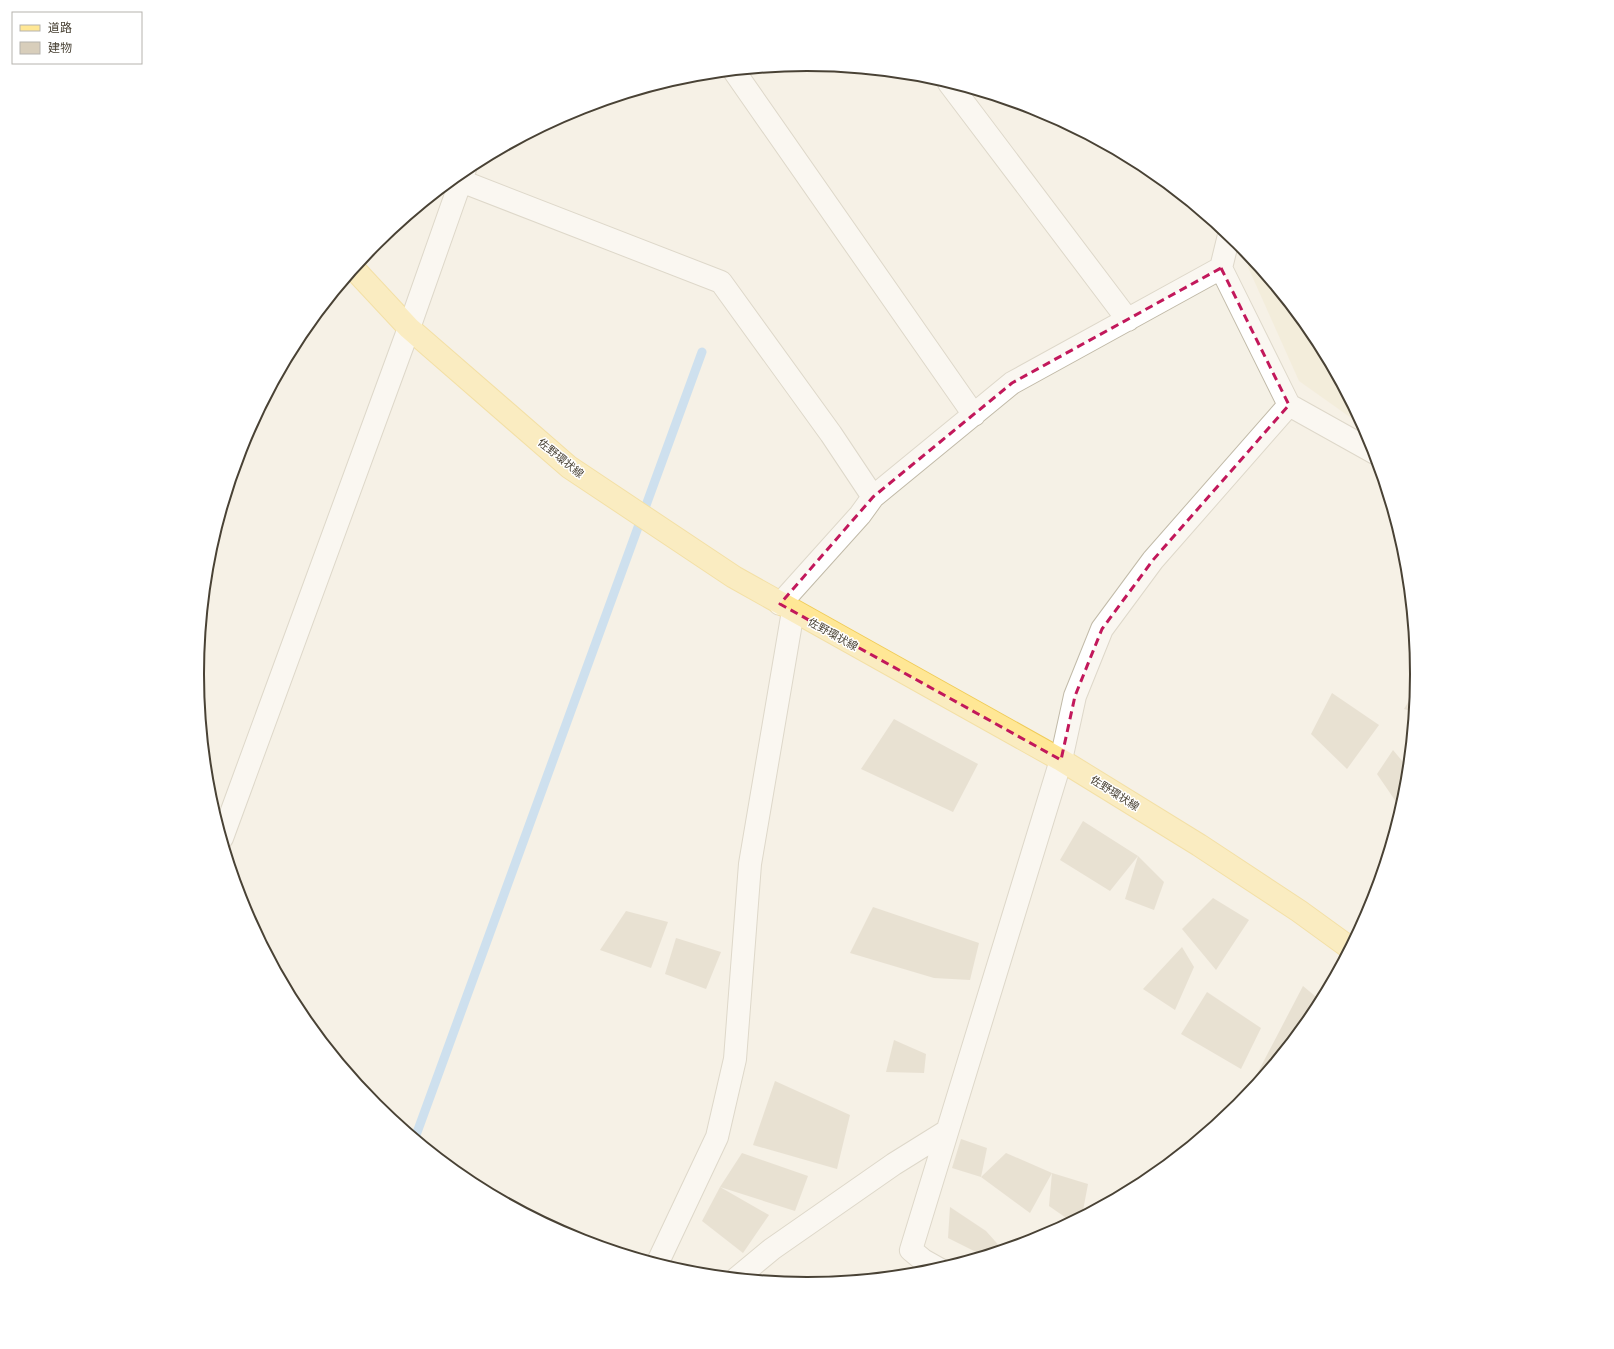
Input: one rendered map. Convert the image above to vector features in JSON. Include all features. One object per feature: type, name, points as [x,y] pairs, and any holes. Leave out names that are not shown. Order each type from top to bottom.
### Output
[{"type":"main road","name":"佐野環状線","points":[[358,272],[409,328],[569,467],[734,577],[1061,760],[1212,854],[1299,911],[1346,945]]},
{"type":"street","points":[[737,75],[974,415]]},
{"type":"street","points":[[954,90],[1128,320]]},
{"type":"street","points":[[467,177],[721,282],[831,434],[873,497]]},
{"type":"street","points":[[224,832],[409,328],[461,181]]},
{"type":"street","points":[[1227,242],[1221,268],[1289,405],[1366,448]]},
{"type":"street","points":[[659,1259],[717,1137],[735,1059],[750,864],[787,608],[873,497],[1012,383],[1221,268]]},
{"type":"street","points":[[930,1265],[911,1250],[1061,760],[1075,696],[1102,629],[1153,560],[1289,405]]},
{"type":"street","points":[[742,1274],[772,1250],[894,1164],[947,1132]]},
{"type":"highlighted area","points":[[1221,268],[1289,405],[1153,560],[1102,629],[1075,696],[1061,760],[780,604],[873,497],[1012,383]]},
{"type":"shaded area","points":[[1249,264],[1261,277],[1286,307],[1309,339],[1330,373],[1353,420],[1299,381],[1248,267]]},
{"type":"building","points":[[1332,693],[1379,725],[1347,769],[1311,734]]},
{"type":"building","points":[[1409,700],[1409,711],[1404,709]]},
{"type":"building","points":[[894,719],[978,764],[953,812],[861,769]]},
{"type":"building","points":[[1393,750],[1404,763],[1397,803],[1377,774]]},
{"type":"building","points":[[1083,821],[1138,856],[1110,891],[1060,860]]},
{"type":"building","points":[[1138,856],[1164,882],[1154,910],[1125,899]]},
{"type":"building","points":[[1213,898],[1249,920],[1216,970],[1182,929]]},
{"type":"building","points":[[873,907],[979,943],[970,980],[934,978],[850,953]]},
{"type":"building","points":[[626,911],[668,922],[651,968],[600,950]]},
{"type":"building","points":[[676,938],[721,952],[706,989],[665,974]]},
{"type":"building","points":[[1182,947],[1194,967],[1175,1010],[1143,989]]},
{"type":"building","points":[[1303,986],[1317,997],[1286,1042],[1256,1076]]},
{"type":"building","points":[[1207,992],[1261,1028],[1241,1069],[1181,1034]]},
{"type":"building","points":[[894,1040],[926,1054],[924,1073],[886,1072]]},
{"type":"building","points":[[775,1081],[850,1115],[837,1169],[753,1145]]},
{"type":"building","points":[[961,1139],[987,1148],[981,1177],[952,1168]]},
{"type":"building","points":[[742,1153],[808,1176],[795,1211],[720,1187]]},
{"type":"building","points":[[1006,1153],[1052,1173],[1030,1213],[981,1177]]},
{"type":"building","points":[[1052,1173],[1088,1184],[1083,1211],[1068,1219],[1049,1206]]},
{"type":"building","points":[[720,1187],[769,1215],[743,1253],[702,1221]]},
{"type":"building","points":[[950,1207],[986,1231],[1000,1246],[978,1253],[948,1238]]},
{"type":"waterway","points":[[416,1134],[702,352]]}]
